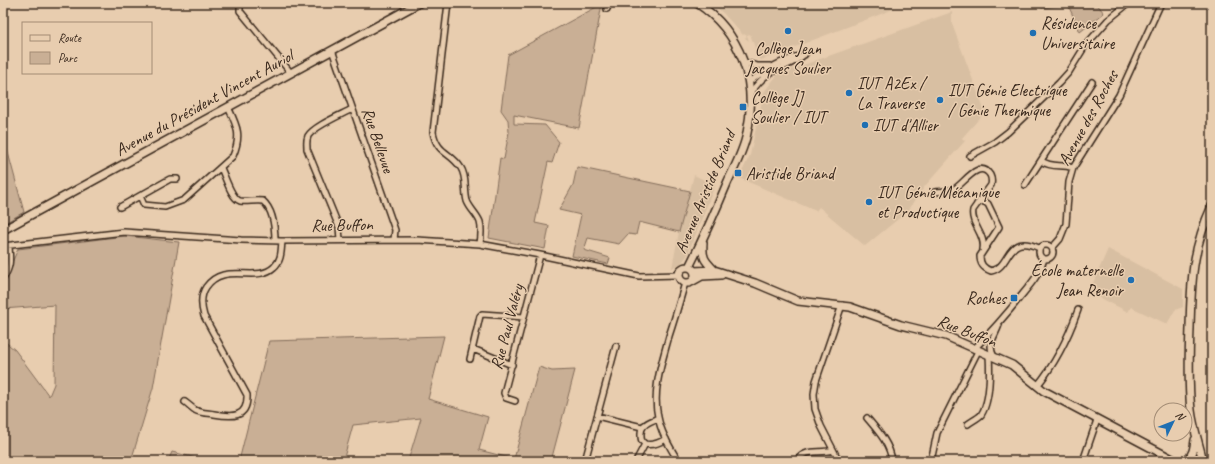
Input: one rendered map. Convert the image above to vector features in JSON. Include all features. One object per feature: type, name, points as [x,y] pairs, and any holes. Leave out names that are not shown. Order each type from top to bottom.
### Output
[{"type":"main road","name":"Avenue du Président Vincent Auriol","points":[[3,230],[420,3]]},
{"type":"main road","name":"Avenue Aristide Briand","points":[[692,269],[703,240],[743,149],[747,133],[750,94],[749,82],[734,40],[729,32],[713,15],[697,3]]},
{"type":"main road","points":[[1203,461],[1191,412],[1190,289],[1195,255],[1202,231],[1212,206]]},
{"type":"main road","points":[[703,240],[705,261],[714,270]]},
{"type":"main road","points":[[682,268],[692,269],[695,276],[689,282],[680,279],[679,275],[682,268]]},
{"type":"main road","name":"Rue Buffon","points":[[692,269],[714,270],[755,283],[798,300],[842,305],[901,325],[946,336],[1012,365],[1044,391],[1176,461]]},
{"type":"main road","name":"Rue Buffon","points":[[689,282],[702,276],[729,275]]},
{"type":"main road","points":[[1186,461],[1190,458],[1194,448],[1196,434]]},
{"type":"street","points":[[240,3],[240,11],[291,73]]},
{"type":"street","points":[[448,3],[433,132],[434,140],[438,146],[458,163],[462,170],[467,200],[480,222],[480,244]]},
{"type":"street","points":[[970,156],[995,142],[1008,132],[1054,89],[1069,72],[1085,46],[1108,20],[1129,3]]},
{"type":"street","name":"Avenue des Roches","points":[[1052,248],[1060,240],[1066,224],[1069,182],[1073,168],[1119,95],[1161,3]]},
{"type":"street","name":"Rue Bellevue","points":[[332,50],[395,230],[394,240]]},
{"type":"street","points":[[749,82],[771,66],[795,56],[805,54],[797,62],[772,72],[765,77],[750,94]]},
{"type":"street","points":[[743,62],[757,66],[771,66]]},
{"type":"street","points":[[1025,185],[1092,82]]},
{"type":"street","points":[[140,196],[144,205],[165,207],[184,200],[233,156],[238,133],[237,125],[228,107]]},
{"type":"street","points":[[340,240],[339,227],[307,149],[307,142],[308,138],[315,129],[352,109]]},
{"type":"street","points":[[1041,161],[1051,166],[1066,166],[1073,168]]},
{"type":"street","points":[[221,168],[232,194],[236,199],[241,201],[263,201],[266,204],[275,226],[275,241]]},
{"type":"street","points":[[935,192],[955,189],[972,173],[981,170],[988,173],[992,180],[991,185],[973,210],[972,214],[983,239],[983,250]]},
{"type":"street","points":[[120,207],[170,179],[177,179]]},
{"type":"street","points":[[986,192],[988,204],[999,227],[980,256],[982,266],[991,271],[999,268],[1015,246],[1022,244],[1039,248],[1046,245],[1052,248],[1052,255],[1049,259],[1044,260]]},
{"type":"street","points":[[977,204],[983,201],[988,204]]},
{"type":"street","name":"Rue Buffon","points":[[3,246],[124,232],[176,235],[197,238],[275,241],[394,240],[480,244],[639,276],[679,275]]},
{"type":"street","points":[[185,402],[196,410],[231,417],[239,414],[244,409],[247,402],[247,395],[204,316],[202,296],[205,288],[211,280],[219,276],[226,274],[259,273],[268,271],[274,267],[281,256],[282,241]]},
{"type":"street","points":[[3,279],[9,269],[9,246]]},
{"type":"street","points":[[1039,248],[1039,255],[1044,260]]},
{"type":"street","name":"Rue Paul Valéry","points":[[515,401],[506,398],[504,393],[540,255]]},
{"type":"street","points":[[932,461],[937,433],[976,350],[1037,276],[1042,268],[1044,260]]},
{"type":"street","points":[[678,461],[666,439],[658,418],[656,401],[657,387],[664,356],[689,282]]},
{"type":"street","points":[[839,461],[819,420],[815,408],[814,394],[816,381],[842,305]]},
{"type":"street","points":[[1037,386],[1049,371],[1059,354],[1078,310]]},
{"type":"street","points":[[470,359],[482,314],[524,317]]},
{"type":"street","points":[[968,424],[980,415],[986,401],[992,356],[990,349],[991,341],[1000,322]]},
{"type":"street","points":[[585,461],[616,346]]},
{"type":"street","points":[[472,349],[512,364]]},
{"type":"street","points":[[597,416],[642,427]]},
{"type":"street","points":[[644,444],[640,432],[642,427],[658,418]]},
{"type":"street","points":[[867,418],[882,436],[891,454],[892,461]]},
{"type":"street","points":[[1083,461],[1097,420]]},
{"type":"street","points":[[644,444],[649,445],[660,443],[666,439]]},
{"type":"street","points":[[636,461],[644,444]]},
{"type":"street","points":[[797,461],[802,454],[807,452],[825,453],[833,450]]},
{"type":"shaded area","name":"Collège Jean Jacques Soulier","points":[[715,3],[892,3],[894,9],[761,60],[759,59],[750,34],[747,35],[749,41],[745,38],[747,36],[744,34],[743,35],[715,6]]},
{"type":"shaded area","name":"IUT d'Allier","points":[[952,12],[952,24],[985,112],[962,138],[965,141],[925,186],[908,211],[865,246],[819,207],[816,211],[739,178],[750,155],[764,92],[778,74]]},
{"type":"shaded area","points":[[694,175],[715,185],[687,256],[681,263],[672,268],[679,232]]},
{"type":"shaded area","name":"École maternelle Jean Renoir","points":[[1108,249],[1183,289],[1183,307],[1175,310],[1167,324],[1131,307],[1128,312],[1089,292]]},
{"type":"green space","points":[[1034,3],[1096,3],[1104,13],[1080,32],[1069,7],[1066,5],[1042,8]]},
{"type":"green space","points":[[602,4],[579,128],[514,115],[514,124],[545,125],[559,142],[552,163],[548,162],[535,223],[549,226],[545,249],[489,238],[500,158],[504,159],[509,132],[508,120],[501,110],[508,55]]},
{"type":"green space","points":[[3,134],[24,212],[3,224]]},
{"type":"green space","points":[[577,167],[690,191],[679,232],[639,222],[636,235],[628,234],[619,244],[588,238],[584,250],[610,258],[608,264],[572,256],[581,215],[559,210],[573,185]]},
{"type":"green space","points":[[125,236],[179,242],[153,388],[131,461],[3,461],[3,340],[15,350],[49,396],[54,384],[55,305],[3,309],[3,283],[18,249]]},
{"type":"green space","points":[[444,336],[428,399],[488,417],[479,450],[514,459],[539,367],[552,371],[575,370],[551,461],[408,461],[421,418],[353,425],[343,461],[239,461],[269,341]]},
{"type":"green space","points":[[172,452],[209,461],[168,461]]},
{"type":"place","name":"Collège Jean Jacques Soulier","points":[[788,31]]},
{"type":"place","name":"Résidence Universitaire","points":[[1033,33]]},
{"type":"place","name":"IUT A2Ex / La Traverse","points":[[849,93]]},
{"type":"place","name":"IUT Génie Electrique / Génie Thermique","points":[[940,100]]},
{"type":"place","name":"Collège JJ Soulier / IUT","points":[[743,107]]},
{"type":"place","name":"IUT d'Allier","points":[[865,125]]},
{"type":"place","name":"Aristide Briand","points":[[738,173]]},
{"type":"place","name":"IUT Génie Mécanique et Productique","points":[[869,202]]},
{"type":"place","name":"École maternelle Jean Renoir","points":[[1131,280]]},
{"type":"place","name":"Roches","points":[[1014,298]]}]
